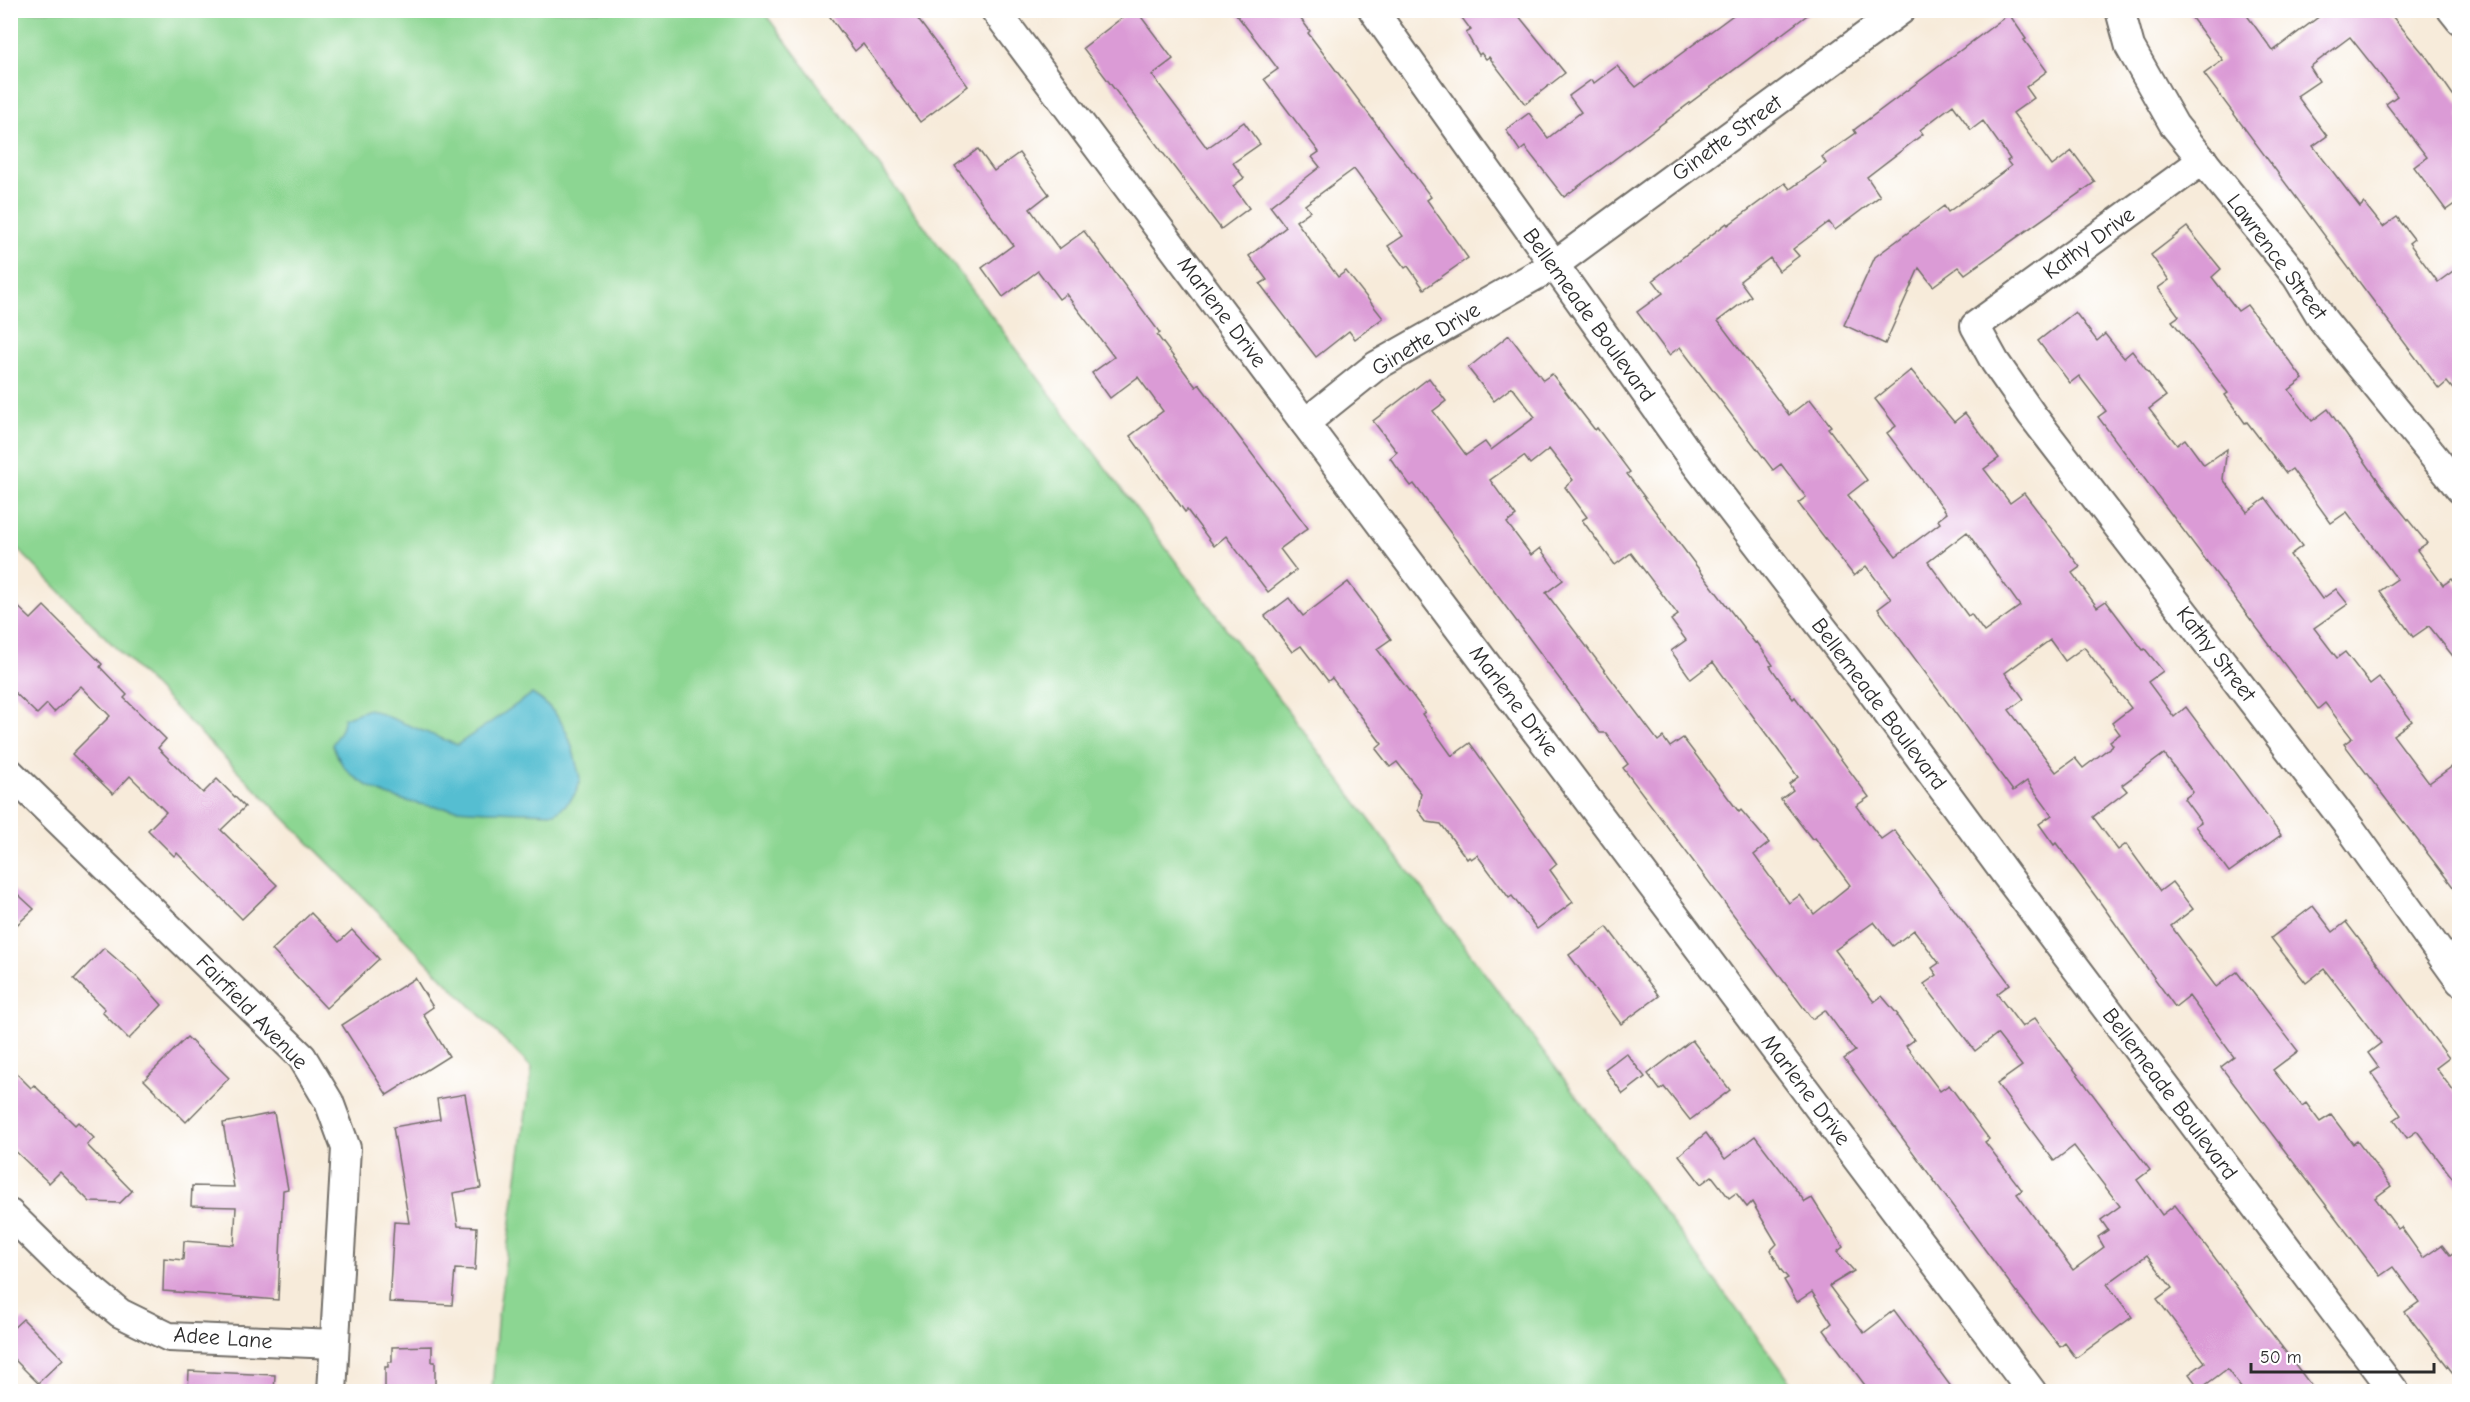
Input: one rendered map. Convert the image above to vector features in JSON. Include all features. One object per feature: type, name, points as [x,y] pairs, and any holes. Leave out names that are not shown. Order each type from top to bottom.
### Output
[{"type":"street","name":"Marlene Drive","points":[[995,10],[2032,1392]]},
{"type":"street","name":"Bellemeade Boulevard","points":[[1373,10],[1696,464],[1866,684],[2007,876],[2395,1392]]},
{"type":"street","name":"Ginette Street","points":[[1554,265],[1901,10]]},
{"type":"street","name":"Lawrence Street","points":[[2120,10],[2130,47],[2174,125],[2297,277],[2323,320],[2460,489]]},
{"type":"street","points":[[2452,10],[2460,20]]},
{"type":"street","name":"Kathy Drive","points":[[1976,327],[2203,160]]},
{"type":"street","name":"Ginette Drive","points":[[1305,423],[1376,366],[1554,265]]},
{"type":"street","name":"Kathy Street","points":[[1976,327],[1995,362],[2032,415],[2350,828],[2460,981]]},
{"type":"street","name":"Fairfield Avenue","points":[[10,773],[302,1057],[329,1102],[346,1148],[332,1392]]},
{"type":"street","name":"Adee Lane","points":[[10,1214],[62,1264],[120,1313],[169,1337],[334,1344]]},
{"type":"green space","points":[[10,11],[763,11],[1798,1391],[492,1391],[497,1323],[532,1068],[11,542]]},
{"type":"water","points":[[532,694],[549,707],[562,723],[580,776],[579,786],[574,795],[555,813],[444,808],[390,796],[366,785],[346,769],[332,745],[344,718],[369,709],[457,745]]},
{"type":"building","points":[[825,10],[911,10],[968,86],[920,122],[863,44],[855,51]]},
{"type":"building","points":[[1132,10],[1136,10],[1173,59],[1152,75],[1207,148],[1244,122],[1260,144],[1233,163],[1244,178],[1233,186],[1249,208],[1221,229],[1083,48]]},
{"type":"building","points":[[1233,10],[1294,10],[1310,31],[1308,33],[1431,197],[1427,200],[1468,258],[1424,289],[1408,266],[1405,268],[1388,246],[1403,236],[1354,169],[1305,205],[1310,211],[1296,221],[1338,277],[1346,271],[1383,318],[1355,339],[1349,331],[1316,357],[1260,284],[1267,280],[1249,256],[1286,227],[1270,206],[1320,167],[1312,157],[1319,152],[1264,79],[1278,69]]},
{"type":"building","points":[[1456,10],[1514,10],[1565,73],[1525,104],[1489,57],[1486,59],[1481,53],[1479,55],[1466,33],[1471,30]]},
{"type":"building","points":[[1740,10],[1814,10],[1564,197],[1525,147],[1520,151],[1506,130],[1529,113],[1548,138],[1581,112],[1569,96],[1591,80],[1594,83],[1617,66],[1636,87]]},
{"type":"building","points":[[2186,10],[2243,10],[2273,51],[2328,10],[2387,10],[2428,59],[2460,105],[2460,200],[2446,210],[2414,167],[2427,157],[2386,104],[2397,96],[2350,37],[2310,67],[2319,81],[2297,96],[2327,136],[2313,146],[2360,207],[2364,203],[2383,227],[2397,217],[2414,239],[2409,243],[2438,282],[2460,266],[2460,398],[2447,382],[2439,389],[2204,74],[2223,60]]},
{"type":"building","points":[[2009,14],[2026,39],[2024,40],[2047,71],[2026,87],[2034,98],[2013,113],[2052,166],[2072,151],[2095,182],[1965,274],[1959,267],[1933,286],[1919,268],[1885,344],[1844,325],[1875,257],[1944,206],[1948,212],[2011,166],[2007,161],[2010,159],[1983,121],[1971,130],[1953,105],[1920,130],[1923,134],[1867,177],[1880,196],[1835,230],[1829,222],[1793,249],[1799,256],[1779,271],[1770,258],[1740,281],[1751,296],[1718,321],[1789,415],[1810,399],[1831,426],[1828,428],[1867,480],[1848,495],[1896,556],[1940,523],[1938,520],[1947,513],[1887,433],[1896,426],[1875,399],[1911,370],[1954,422],[1965,413],[1999,458],[1984,469],[2010,503],[2024,493],[2080,567],[2072,573],[2097,607],[2106,601],[2143,650],[2145,649],[2163,671],[2148,682],[2174,717],[2186,707],[2281,835],[2229,872],[2195,826],[2201,822],[2184,799],[2193,792],[2164,754],[2122,785],[2127,791],[2093,817],[2118,850],[2126,844],[2160,891],[2172,882],[2193,909],[2171,926],[2216,987],[2237,972],[2298,1051],[2273,1070],[2302,1106],[2306,1103],[2320,1122],[2331,1115],[2353,1144],[2357,1141],[2391,1186],[2375,1198],[2398,1229],[2401,1227],[2423,1258],[2442,1245],[2450,1255],[2460,1248],[2460,1382],[2405,1312],[2419,1302],[2393,1267],[2380,1276],[2221,1067],[2234,1057],[2189,996],[2175,1007],[2056,843],[2054,845],[2039,824],[2052,815],[2027,781],[2013,791],[1878,609],[1891,599],[1866,566],[1854,576],[1798,503],[1806,497],[1781,464],[1773,470],[1680,347],[1669,355],[1637,312],[1663,293],[1653,280],[1727,223],[1728,225],[1785,183],[1790,189],[1826,163],[1822,157],[1856,133],[1854,130]],"holes":[[[1967,532],[2020,606],[1984,632],[1971,614],[1968,616],[1928,562]],[[2050,640],[2065,661],[2084,647],[2131,708],[2112,723],[2120,734],[2110,741],[2113,745],[2083,768],[2075,758],[2056,772],[2009,710],[2024,699],[2005,673]]]},
{"type":"building","points":[[978,149],[994,171],[1019,153],[1049,194],[1030,209],[1059,249],[1084,231],[1160,333],[1157,335],[1196,387],[1199,384],[1308,528],[1280,549],[1296,570],[1268,592],[1226,536],[1214,546],[1187,510],[1185,512],[1130,436],[1163,411],[1138,377],[1110,398],[1092,373],[1114,357],[1066,294],[1059,299],[1038,271],[1003,297],[982,268],[1013,245],[955,166]]},
{"type":"building","points":[[2187,227],[2221,269],[2212,277],[2238,311],[2247,305],[2303,379],[2289,390],[2312,421],[2328,409],[2392,500],[2427,543],[2417,550],[2443,585],[2452,579],[2460,590],[2460,665],[2429,626],[2413,637],[2380,591],[2397,579],[2347,512],[2331,523],[2292,469],[2286,473],[2247,422],[2245,423],[2225,395],[2228,393],[2172,321],[2179,316],[2158,288],[2169,280],[2151,255]]},
{"type":"building","points":[[2075,312],[2097,341],[2105,334],[2124,358],[2132,351],[2166,396],[2149,409],[2177,445],[2185,439],[2204,465],[2227,449],[2223,479],[2247,512],[2266,498],[2302,546],[2290,555],[2322,599],[2336,589],[2348,604],[2314,628],[2337,658],[2345,652],[2370,684],[2379,677],[2412,721],[2393,735],[2429,783],[2460,761],[2460,896],[2344,744],[2352,738],[2325,703],[2318,709],[2098,417],[2106,411],[2079,376],[2070,383],[2038,341]]},
{"type":"building","points":[[1509,335],[1543,380],[1552,374],[1595,430],[1597,428],[1630,472],[1627,474],[1755,643],[1757,642],[1773,665],[1770,666],[1793,699],[1795,697],[1869,797],[1856,806],[1881,839],[1894,830],[2010,984],[1997,994],[2022,1027],[2035,1018],[2150,1170],[2137,1180],[2162,1215],[2175,1205],[2316,1392],[2244,1392],[2227,1369],[2200,1389],[2189,1374],[2205,1362],[2157,1299],[2172,1288],[2147,1255],[2107,1284],[2132,1317],[2076,1358],[2065,1343],[2060,1347],[2014,1289],[1844,1059],[1855,1051],[1825,1010],[1812,1019],[1623,768],[1628,764],[1606,733],[1600,733],[1414,484],[1411,486],[1390,458],[1397,452],[1373,421],[1429,378],[1446,401],[1433,411],[1466,455],[1485,442],[1491,450],[1535,417],[1512,387],[1494,401],[1468,368]],"holes":[[[1549,449],[1573,480],[1565,487],[1587,517],[1582,520],[1615,565],[1631,553],[1678,615],[1671,620],[1686,640],[1671,651],[1691,679],[1713,662],[1798,777],[1789,784],[1793,790],[1781,799],[1812,839],[1815,838],[1850,885],[1814,914],[1800,895],[1789,903],[1754,855],[1769,843],[1741,810],[1739,812],[1683,738],[1670,747],[1663,737],[1658,741],[1546,593],[1563,580],[1540,548],[1531,555],[1507,523],[1516,516],[1490,480],[1524,456],[1530,464]],[[1874,922],[1893,946],[1914,930],[1939,963],[1932,968],[1937,975],[1924,984],[1975,1051],[1997,1034],[2022,1066],[1997,1084],[2054,1161],[2074,1146],[2120,1206],[2101,1220],[2108,1230],[2098,1237],[2104,1247],[2073,1270],[2017,1194],[2022,1190],[1985,1142],[1989,1139],[1949,1085],[1940,1091],[1906,1046],[1914,1040],[1898,1015],[1882,996],[1874,1002],[1835,950]]]},
{"type":"building","points":[[1348,582],[1391,639],[1377,649],[1425,712],[1422,714],[1452,756],[1470,743],[1557,864],[1550,870],[1573,902],[1537,929],[1512,896],[1509,898],[1477,855],[1467,859],[1441,824],[1427,822],[1418,810],[1421,793],[1397,762],[1390,767],[1376,749],[1382,744],[1332,678],[1328,681],[1301,646],[1292,652],[1265,616],[1289,598],[1303,616]]},
{"type":"building","points":[[10,599],[31,619],[44,606],[102,664],[100,667],[127,695],[124,698],[166,739],[158,748],[203,793],[217,779],[245,807],[221,830],[277,885],[242,919],[177,853],[174,856],[148,830],[166,812],[130,776],[113,794],[72,754],[110,716],[81,686],[54,712],[47,704],[37,714],[10,688]]},
{"type":"building","points":[[10,887],[34,909],[10,931]]},
{"type":"building","points":[[2313,906],[2333,932],[2346,922],[2449,1058],[2436,1068],[2460,1100],[2460,1188],[2417,1131],[2407,1138],[2394,1120],[2401,1115],[2371,1073],[2379,1068],[2368,1053],[2381,1043],[2324,969],[2306,983],[2271,938]]},
{"type":"building","points":[[311,913],[339,942],[352,930],[379,959],[326,1008],[272,950]]},
{"type":"building","points":[[1607,927],[1659,996],[1621,1024],[1569,955]]},
{"type":"building","points":[[104,948],[137,977],[162,1005],[129,1039],[102,1012],[105,1009],[74,979]]},
{"type":"building","points":[[415,978],[433,1007],[423,1014],[449,1056],[387,1095],[342,1025]]},
{"type":"building","points":[[187,1037],[229,1078],[186,1122],[144,1080]]},
{"type":"building","points":[[1692,1040],[1730,1090],[1690,1120],[1664,1087],[1660,1090],[1648,1074]]},
{"type":"building","points":[[1626,1053],[1645,1077],[1623,1094],[1605,1069]]},
{"type":"building","points":[[10,1067],[31,1088],[34,1085],[75,1125],[78,1122],[94,1138],[87,1145],[132,1191],[120,1203],[90,1202],[60,1172],[49,1183],[10,1146]]},
{"type":"building","points":[[465,1094],[481,1188],[453,1193],[458,1226],[477,1227],[475,1270],[455,1269],[452,1305],[389,1302],[394,1222],[409,1223],[393,1127],[440,1119],[437,1099]]},
{"type":"building","points":[[274,1113],[288,1189],[283,1190],[278,1300],[163,1291],[164,1258],[183,1260],[184,1241],[234,1245],[236,1207],[191,1206],[192,1186],[234,1187],[223,1123]]},
{"type":"building","points":[[1706,1133],[1725,1159],[1755,1136],[1805,1202],[1812,1198],[1843,1247],[1837,1252],[1854,1271],[1829,1286],[1864,1333],[1894,1310],[1955,1392],[1870,1392],[1824,1330],[1832,1323],[1812,1292],[1797,1302],[1784,1280],[1788,1278],[1781,1270],[1771,1250],[1777,1244],[1752,1202],[1747,1207],[1736,1193],[1729,1198],[1712,1176],[1701,1184],[1679,1155]]},
{"type":"building","points":[[23,1319],[63,1359],[38,1383],[10,1355],[10,1331]]},
{"type":"building","points":[[432,1346],[432,1362],[435,1362],[435,1392],[385,1392],[385,1367],[388,1367],[388,1362],[392,1362],[392,1347]]},
{"type":"building","points":[[189,1371],[275,1375],[274,1392],[188,1392]]}]
